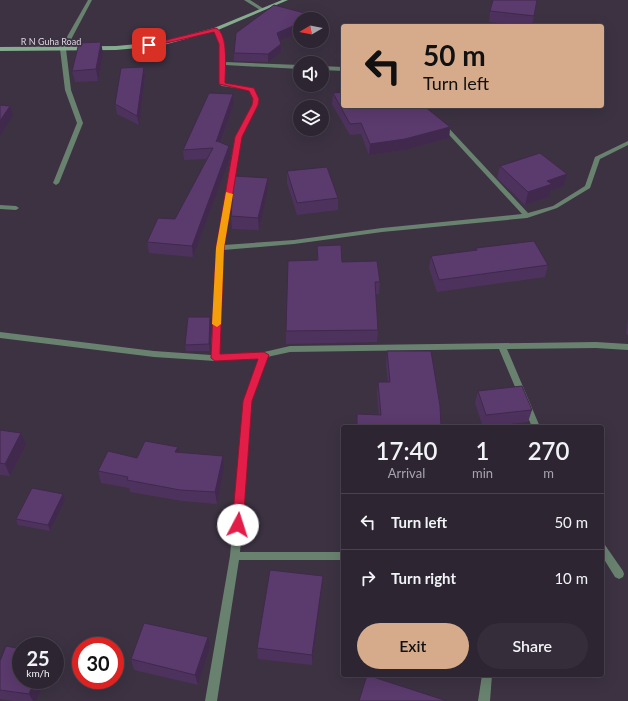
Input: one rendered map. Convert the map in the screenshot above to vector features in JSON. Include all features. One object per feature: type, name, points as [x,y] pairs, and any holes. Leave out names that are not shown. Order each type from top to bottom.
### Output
[{"type":"street","points":[[56,183],[80,123],[68,90],[63,49],[90,0]]},
{"type":"street","points":[[246,0],[262,9]]},
{"type":"street","name":"R N Guha Road","points":[[0,49],[138,47],[216,29],[286,0]]},
{"type":"street","points":[[215,358],[220,248],[238,137],[255,105],[256,99],[251,89],[222,84],[222,44],[216,29]]},
{"type":"street","points":[[222,63],[293,67]]},
{"type":"street","points":[[329,68],[341,69]]},
{"type":"street","points":[[438,121],[527,216]]},
{"type":"street","points":[[220,248],[294,242],[382,230],[527,216],[555,208],[588,186],[598,158],[628,143]]},
{"type":"street","points":[[0,207],[16,208]]},
{"type":"street","points":[[0,335],[154,354],[215,358],[264,355],[290,348],[596,345],[628,347]]},
{"type":"street","points":[[502,346],[535,425]]},
{"type":"street","points":[[212,701],[235,556],[248,401],[264,355]]},
{"type":"street","points":[[604,551],[619,574]]},
{"type":"street","points":[[235,556],[341,556]]},
{"type":"street","points":[[484,701],[487,677]]},
{"type":"building","points":[[493,0],[537,0],[534,16],[490,11]]},
{"type":"building","points":[[274,5],[301,12],[293,12],[293,26],[277,33],[281,44],[268,54],[234,53],[236,33]]},
{"type":"building","points":[[101,42],[96,69],[72,71],[79,43]]},
{"type":"building","points":[[144,67],[137,116],[115,104],[121,68]]},
{"type":"building","points":[[341,92],[341,108],[333,93]]},
{"type":"building","points":[[209,93],[233,94],[216,142],[217,141],[229,146],[192,246],[147,242],[158,218],[175,219],[213,148],[183,150]]},
{"type":"building","points":[[0,105],[10,106],[0,121]]},
{"type":"building","points":[[341,108],[426,108],[450,127],[405,139],[370,144],[361,123],[350,124]]},
{"type":"building","points":[[540,153],[567,174],[547,181],[552,184],[528,192],[500,166]]},
{"type":"building","points":[[327,167],[338,198],[297,203],[287,171]]},
{"type":"building","points":[[234,176],[268,178],[258,218],[231,216]]},
{"type":"building","points":[[534,241],[548,265],[439,280],[431,256],[477,250],[476,248]]},
{"type":"building","points":[[341,245],[342,262],[377,261],[380,282],[375,282],[378,330],[286,331],[288,261],[318,260],[317,246]]},
{"type":"building","points":[[188,317],[210,317],[209,344],[185,345]]},
{"type":"building","points":[[387,351],[431,351],[440,406],[441,425],[357,425],[357,414],[381,415],[378,382],[390,382]]},
{"type":"building","points":[[522,386],[532,410],[486,415],[478,391]]},
{"type":"building","points":[[0,430],[21,433],[5,464],[0,463]]},
{"type":"building","points":[[145,441],[178,447],[175,452],[223,456],[215,492],[180,490],[127,480],[128,477],[98,471],[108,451],[137,458]]},
{"type":"building","points":[[32,488],[63,494],[48,525],[16,519]]},
{"type":"building","points":[[270,570],[323,576],[312,655],[257,648]]},
{"type":"building","points":[[144,623],[208,637],[195,675],[131,659]]},
{"type":"building","points":[[6,646],[12,647],[12,689],[31,689],[29,694],[0,690],[0,661]]},
{"type":"building","points":[[366,677],[373,677],[447,701],[359,701]]},
{"type":"slow traffic","points":[[217,324],[220,248],[229,194]]},
{"type":"route","points":[[149,45],[160,44],[216,29],[222,44],[222,84],[226,86],[251,89],[255,94],[256,99],[255,105],[238,137],[220,248],[215,358],[264,355],[248,401],[238,525]]}]
